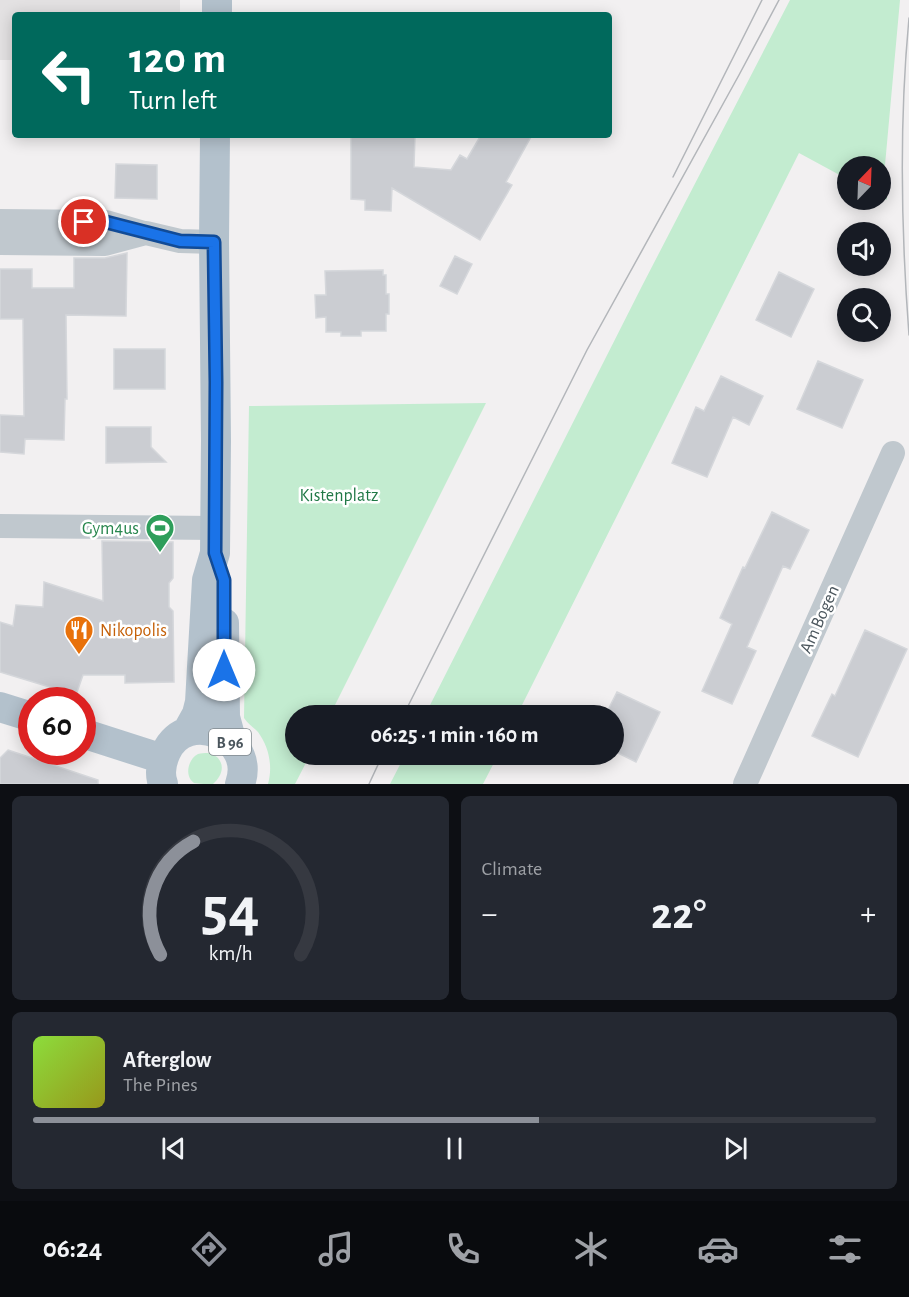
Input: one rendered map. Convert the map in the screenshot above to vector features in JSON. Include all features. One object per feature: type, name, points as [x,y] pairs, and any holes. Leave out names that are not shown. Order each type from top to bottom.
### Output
[{"type":"main road","name":"B 96","points":[[215,138],[216,541],[224,580],[224,706],[232,743]]},
{"type":"main road","name":"B 96","points":[[187,732],[197,714],[200,702],[207,580],[216,541]]},
{"type":"main road","points":[[0,707],[18,713]]},
{"type":"main road","name":"B 96","points":[[163,771],[168,748],[176,738],[197,730],[216,732],[232,743],[239,754],[243,766],[240,784]]},
{"type":"main road","points":[[96,740],[163,771]]},
{"type":"street","points":[[0,221],[106,222],[180,241],[214,242]]},
{"type":"street","points":[[0,243],[105,244],[146,233]]},
{"type":"street","name":"Am Bogen","points":[[745,784],[893,453]]},
{"type":"street","points":[[0,526],[216,541]]},
{"type":"shaded area","points":[[0,0],[180,0],[180,12],[12,12],[12,60],[0,60]]},
{"type":"green space","points":[[790,0],[900,0],[886,156],[837,156],[837,174],[799,153],[522,705],[430,705]]},
{"type":"green space","name":"Kistenplatz","points":[[486,403],[335,705],[285,705],[285,765],[305,765],[295,784],[268,784],[270,764],[267,750],[258,732],[244,718],[249,406]]},
{"type":"green space","points":[[208,753],[220,760],[222,768],[220,775],[213,784],[194,783],[189,776],[188,768],[195,756]]},
{"type":"green space","points":[[400,765],[493,765],[483,784],[390,784]]},
{"type":"building","points":[[351,138],[415,138],[414,167],[451,170],[460,155],[467,159],[479,138],[530,138],[506,182],[512,185],[480,240],[392,188],[391,211],[365,210],[365,200],[351,199]]},
{"type":"building","points":[[116,164],[157,165],[157,199],[115,198]]},
{"type":"building","points":[[127,253],[126,316],[66,315],[67,399],[65,399],[64,440],[25,439],[24,454],[0,452],[0,415],[24,416],[23,319],[0,319],[0,269],[32,269],[32,288],[74,288],[74,258],[105,258]]},
{"type":"building","points":[[455,256],[472,264],[457,294],[440,286]]},
{"type":"building","points":[[383,270],[383,275],[386,275],[386,294],[389,294],[386,331],[361,331],[361,336],[341,336],[341,332],[326,332],[326,317],[316,318],[315,295],[326,295],[325,271]]},
{"type":"building","points":[[779,272],[814,289],[791,337],[756,320]]},
{"type":"building","points":[[114,349],[165,349],[165,389],[114,389]]},
{"type":"building","points":[[818,361],[863,380],[842,428],[797,409]]},
{"type":"building","points":[[721,376],[763,396],[749,425],[733,417],[707,477],[672,463],[696,407],[704,411]]},
{"type":"building","points":[[106,427],[151,427],[151,447],[166,462],[106,463]]},
{"type":"building","points":[[772,512],[809,530],[790,569],[783,566],[747,647],[756,651],[732,704],[702,691],[732,624],[720,618],[743,567],[745,568]]},
{"type":"building","points":[[102,541],[173,542],[173,578],[169,583],[169,607],[173,611],[174,682],[125,683],[125,675],[83,675],[79,687],[50,687],[0,672],[0,622],[13,626],[16,605],[43,607],[44,582],[103,601]]},
{"type":"building","points":[[865,630],[907,649],[858,757],[812,736],[832,694],[835,696]]},
{"type":"building","points":[[617,692],[660,712],[636,762],[624,756],[624,705],[610,705]]},
{"type":"building","points":[[8,750],[18,753],[18,765],[53,765],[98,780],[98,784],[0,784],[0,758]]},
{"type":"tram line","points":[[673,177],[762,0]]},
{"type":"tram line","points":[[409,705],[587,350],[779,0]]},
{"type":"tram line","points":[[909,18],[902,137],[904,256],[909,335]]},
{"type":"tram line","points":[[369,784],[378,765]]},
{"type":"place","name":"Gym4us","points":[[160,554]]},
{"type":"place","name":"Nikopolis","points":[[79,656]]},
{"type":"route","points":[[84,222],[106,222],[180,241],[214,242],[215,553],[224,580],[224,670]]}]
